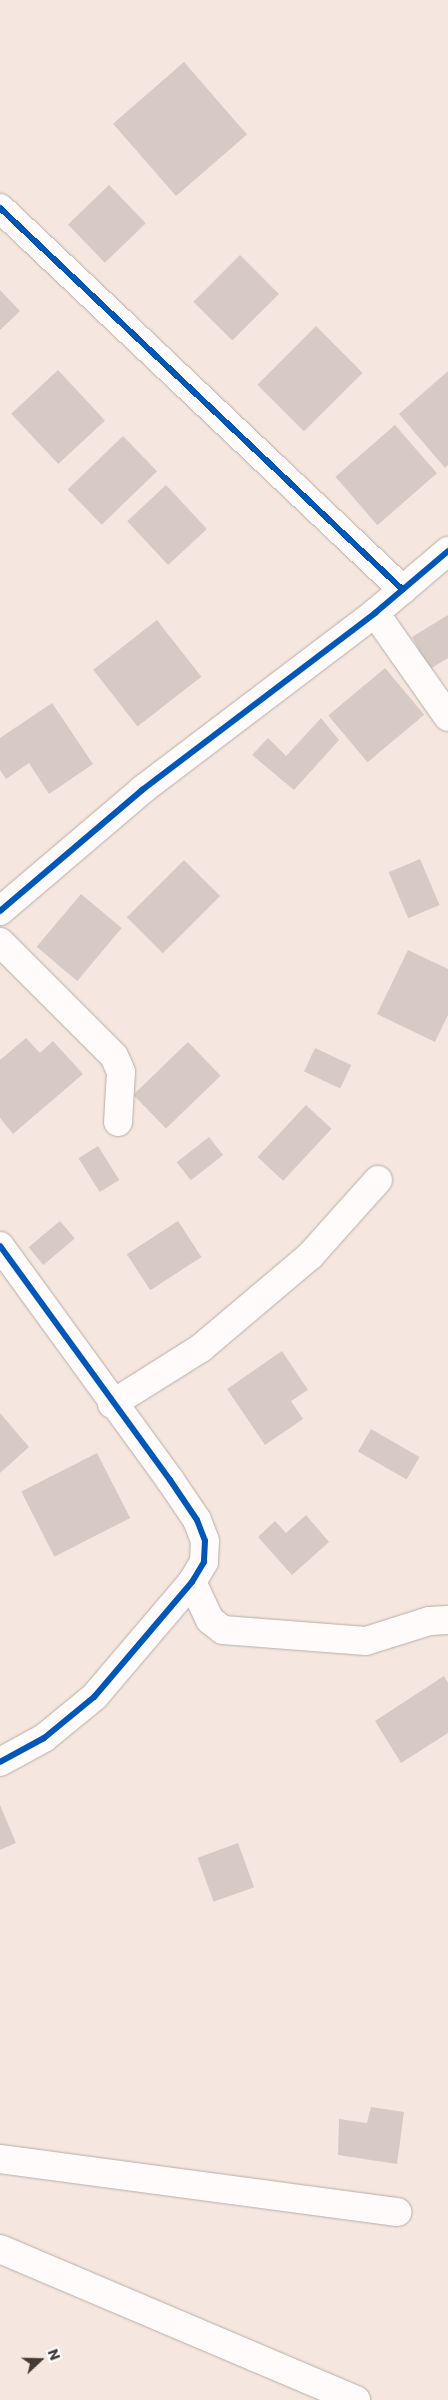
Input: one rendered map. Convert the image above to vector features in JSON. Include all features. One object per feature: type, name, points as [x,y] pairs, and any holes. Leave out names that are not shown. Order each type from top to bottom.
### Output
[{"type":"street","points":[[0,208],[403,590]]},
{"type":"street","points":[[0,911],[142,790],[375,613],[448,551]]},
{"type":"street","points":[[375,613],[448,717]]},
{"type":"street","points":[[0,942],[114,1056],[120,1072],[118,1122]]},
{"type":"street","points":[[112,1404],[216,1336],[310,1256],[378,1180]]},
{"type":"street","points":[[0,1762],[44,1738],[94,1697],[192,1582],[204,1562],[205,1541],[197,1520],[3,1259]]},
{"type":"street","points":[[192,1582],[210,1620],[223,1630],[366,1641],[429,1621],[448,1620]]},
{"type":"street","points":[[0,2159],[397,2212]]},
{"type":"street","points":[[0,2249],[356,2400]]},
{"type":"building","points":[[184,62],[247,134],[176,196],[113,124]]},
{"type":"building","points":[[109,185],[146,223],[105,263],[68,225]]},
{"type":"building","points":[[240,255],[279,294],[232,341],[193,302]]},
{"type":"building","points":[[0,290],[20,311],[0,330]]},
{"type":"building","points":[[316,326],[363,373],[304,431],[257,385]]},
{"type":"building","points":[[58,370],[105,420],[58,464],[11,414]]},
{"type":"building","points":[[448,371],[448,465],[445,468],[399,414]]},
{"type":"building","points":[[395,425],[437,473],[377,525],[335,477]]},
{"type":"building","points":[[123,436],[157,471],[102,525],[68,489]]},
{"type":"building","points":[[166,485],[207,529],[168,565],[127,521]]},
{"type":"building","points":[[448,615],[448,658],[430,669],[412,637]]},
{"type":"building","points":[[157,620],[201,677],[137,727],[93,670]]},
{"type":"building","points":[[385,668],[424,715],[368,762],[328,716]]},
{"type":"building","points":[[52,703],[93,764],[49,794],[29,763],[6,779],[0,770],[0,738]]},
{"type":"building","points":[[321,718],[339,740],[294,790],[252,755],[268,738],[286,756]]},
{"type":"building","points":[[420,859],[440,905],[408,918],[389,872]]},
{"type":"building","points":[[184,860],[220,896],[163,953],[127,917]]},
{"type":"building","points":[[81,894],[122,928],[77,981],[37,947]]},
{"type":"building","points":[[408,950],[448,969],[448,1015],[435,1042],[377,1014]]},
{"type":"building","points":[[26,1038],[40,1053],[53,1041],[83,1074],[13,1134],[0,1118],[0,1060]]},
{"type":"building","points":[[188,1042],[221,1076],[166,1129],[133,1095]]},
{"type":"building","points":[[315,1048],[351,1065],[340,1088],[304,1072]]},
{"type":"building","points":[[306,1105],[332,1129],[283,1181],[258,1157]]},
{"type":"building","points":[[209,1137],[223,1155],[191,1180],[177,1162]]},
{"type":"building","points":[[98,1146],[119,1180],[100,1192],[78,1158]]},
{"type":"building","points":[[60,1221],[75,1239],[43,1265],[29,1247]]},
{"type":"building","points":[[178,1221],[201,1257],[150,1290],[127,1254]]},
{"type":"building","points":[[282,1351],[308,1390],[291,1401],[303,1419],[265,1445],[227,1389]]},
{"type":"building","points":[[0,1413],[29,1447],[0,1473]]},
{"type":"building","points":[[371,1429],[419,1457],[406,1480],[358,1452]]},
{"type":"building","points":[[97,1453],[130,1518],[54,1557],[21,1492]]},
{"type":"building","points":[[306,1515],[329,1542],[292,1575],[258,1537],[275,1521],[286,1533]]},
{"type":"building","points":[[444,1676],[448,1683],[448,1733],[401,1763],[375,1721]]},
{"type":"building","points":[[0,1805],[16,1843],[0,1850]]},
{"type":"building","points":[[238,1843],[254,1887],[214,1902],[198,1858]]},
{"type":"building","points":[[371,2107],[404,2112],[397,2164],[338,2155],[339,2119],[367,2123]]},
{"type":"cycle path","points":[[0,208],[403,590]]},
{"type":"cycle path","points":[[0,911],[142,790],[375,613],[448,551]]},
{"type":"cycle path","points":[[0,1246],[170,1480],[197,1520],[205,1541],[204,1562],[192,1582],[94,1697],[44,1738],[0,1762]]}]
